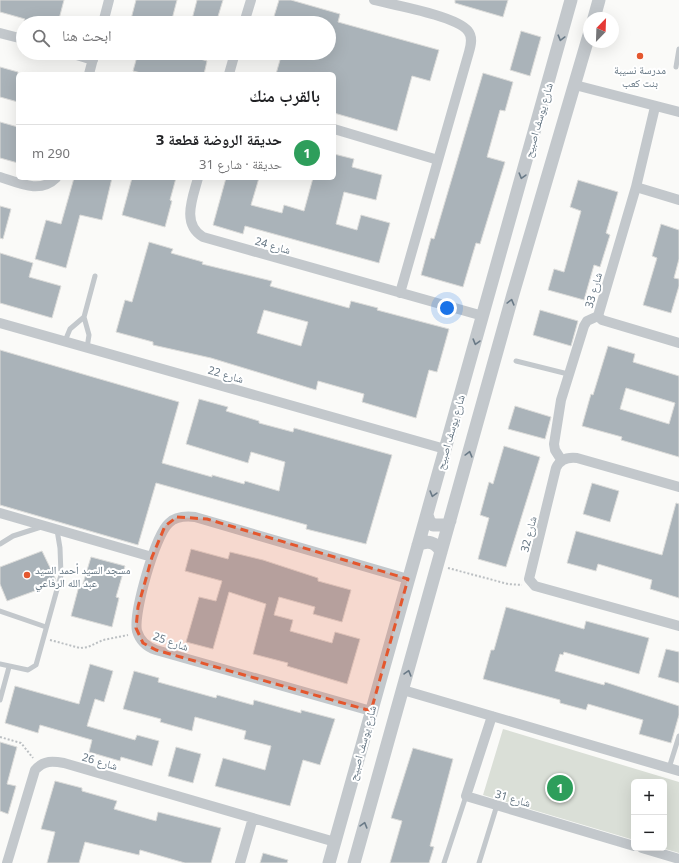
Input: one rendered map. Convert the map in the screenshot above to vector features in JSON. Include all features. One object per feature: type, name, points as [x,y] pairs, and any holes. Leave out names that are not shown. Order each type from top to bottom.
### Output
[{"type":"street","points":[[105,16],[109,0]]},
{"type":"street","points":[[246,16],[251,0]]},
{"type":"street","points":[[374,0],[449,20],[461,25],[470,35],[469,52],[400,293]]},
{"type":"street","name":"شارع يوسف اصبيح","points":[[329,863],[571,0]]},
{"type":"street","points":[[596,12],[599,0]]},
{"type":"street","points":[[0,33],[16,37]]},
{"type":"street","points":[[354,863],[513,294],[586,48]]},
{"type":"street","points":[[89,72],[92,60]]},
{"type":"street","points":[[230,72],[234,60]]},
{"type":"street","points":[[576,84],[655,107],[679,112]]},
{"type":"street","name":"شارع 33","points":[[655,107],[636,187],[598,316],[602,320],[679,343]]},
{"type":"street","points":[[336,130],[438,160]]},
{"type":"street","points":[[0,177],[39,187],[48,184],[53,180]]},
{"type":"street","name":"شارع 24","points":[[197,180],[191,201],[190,216],[193,228],[203,237],[483,316]]},
{"type":"street","points":[[636,187],[679,200]]},
{"type":"street","points":[[598,316],[587,321],[584,326],[568,374],[560,405],[554,444],[555,450],[562,461],[570,457],[577,458],[679,487]]},
{"type":"street","name":"شارع 22","points":[[0,323],[445,449]]},
{"type":"street","name":"شارع 32","points":[[530,582],[530,576],[556,468],[562,461]]},
{"type":"street","points":[[0,513],[152,557]]},
{"type":"street","points":[[427,515],[429,521],[434,525],[446,525],[450,522]]},
{"type":"street","name":"شارع 25","points":[[371,711],[156,650],[143,642],[138,633],[136,624],[137,611],[152,557],[162,532],[169,522],[178,518],[195,517],[408,580]]},
{"type":"street","points":[[418,545],[429,542],[439,547],[440,559]]},
{"type":"street","points":[[530,582],[535,586],[679,626]]},
{"type":"street","points":[[403,690],[674,770]]},
{"type":"street","points":[[466,796],[492,716]]},
{"type":"street","name":"شارع 26","points":[[39,766],[52,761],[64,763],[335,842]]},
{"type":"street","points":[[7,863],[34,774],[39,766]]},
{"type":"street","name":"شارع 31","points":[[466,796],[631,845]]},
{"type":"street","points":[[240,863],[253,818]]},
{"type":"street","points":[[652,851],[679,859]]},
{"type":"lane","points":[[676,67],[679,49]]},
{"type":"lane","points":[[87,348],[89,335],[84,317],[95,276]]},
{"type":"lane","points":[[65,341],[70,329],[84,317]]},
{"type":"lane","points":[[516,361],[568,374]]},
{"type":"lane","points":[[0,544],[13,536],[44,526]]},
{"type":"lane","points":[[0,664],[28,670],[33,668],[61,575],[60,548],[57,530]]},
{"type":"lane","points":[[0,611],[46,627]]},
{"type":"lane","points":[[0,700],[9,667]]},
{"type":"lane","points":[[674,770],[679,736]]},
{"type":"lane","points":[[444,863],[466,796]]},
{"type":"lane","points":[[479,863],[497,805]]},
{"type":"path","points":[[440,559],[508,584],[521,585],[530,582]]},
{"type":"path","points":[[43,638],[80,648],[88,647],[103,640],[138,633]]},
{"type":"path","points":[[0,737],[21,743],[39,766]]},
{"type":"highlighted area","points":[[177,517],[207,519],[408,579],[371,711],[156,650],[143,643],[136,628],[138,607],[152,557],[165,526]]},
{"type":"shaded area","points":[[503,729],[679,782],[679,853],[667,849],[667,779],[631,779],[631,839],[483,795]]},
{"type":"building","points":[[0,0],[64,0],[60,16],[16,16],[0,12]]},
{"type":"building","points":[[136,0],[177,0],[173,16],[132,16]]},
{"type":"building","points":[[197,0],[223,0],[218,16],[193,16]]},
{"type":"building","points":[[279,0],[291,0],[340,14],[338,22],[439,50],[430,81],[412,76],[397,131],[336,114],[336,72],[277,72],[280,60],[336,60],[336,16],[274,16]]},
{"type":"building","points":[[455,0],[508,0],[503,17],[455,3]]},
{"type":"building","points":[[521,31],[541,37],[530,76],[510,70]]},
{"type":"building","points":[[136,60],[207,61],[204,72],[133,71]]},
{"type":"building","points":[[0,67],[18,72],[16,72],[16,101],[0,97]]},
{"type":"building","points":[[483,73],[513,82],[505,111],[500,110],[487,157],[505,162],[480,244],[476,243],[463,287],[421,275],[431,238],[434,239]]},
{"type":"building","points":[[0,122],[16,126],[16,162],[0,158]]},
{"type":"building","points":[[336,154],[354,159],[352,167],[382,175],[376,200],[344,192],[336,224],[357,230],[361,215],[390,223],[379,263],[245,226],[243,234],[213,225],[225,180],[258,180],[251,205],[282,213],[284,205],[304,211],[312,180],[336,180]]},
{"type":"building","points":[[73,180],[112,180],[102,220],[80,215],[66,268],[35,259],[46,220],[61,224]]},
{"type":"building","points":[[131,180],[175,180],[165,227],[122,215]]},
{"type":"building","points":[[578,180],[618,192],[606,233],[610,235],[600,267],[594,265],[584,300],[548,290],[554,269],[564,272],[581,211],[570,207]]},
{"type":"building","points":[[0,206],[11,209],[3,239],[0,238]]},
{"type":"building","points":[[661,224],[679,230],[679,259],[674,278],[679,279],[679,286],[671,313],[643,305],[657,258],[652,256]]},
{"type":"building","points":[[149,242],[173,249],[171,253],[203,262],[202,264],[272,281],[270,286],[349,308],[351,301],[378,308],[377,310],[449,329],[437,372],[429,370],[416,418],[362,402],[364,394],[318,381],[316,390],[211,358],[153,345],[153,342],[116,332],[125,300],[132,302]],"holes":[[[264,310],[308,322],[301,346],[257,333]]]},
{"type":"building","points":[[0,253],[33,263],[29,277],[61,286],[52,318],[0,303]]},
{"type":"building","points":[[540,310],[578,321],[571,346],[533,335]]},
{"type":"building","points":[[608,346],[635,354],[633,362],[679,376],[679,457],[621,440],[622,437],[582,426],[591,394],[593,395]],"holes":[[[626,388],[675,403],[669,424],[620,409]]]},
{"type":"building","points":[[0,350],[179,402],[162,463],[212,477],[212,475],[244,484],[245,481],[279,491],[285,462],[251,452],[248,463],[186,444],[199,399],[228,407],[226,411],[259,421],[259,423],[293,432],[294,428],[392,455],[366,544],[306,529],[307,525],[156,483],[138,545],[0,505]]},
{"type":"building","points":[[515,406],[551,417],[545,439],[508,429]]},
{"type":"building","points":[[504,446],[540,457],[506,567],[478,559],[489,518],[480,515],[489,482],[493,484]]},
{"type":"building","points":[[592,483],[619,491],[610,522],[583,514]]},
{"type":"building","points":[[676,503],[679,504],[679,598],[650,589],[652,580],[598,564],[596,571],[567,563],[576,531],[662,555]]},
{"type":"building","points":[[191,549],[228,559],[230,552],[263,560],[318,578],[318,581],[351,590],[342,622],[313,614],[315,607],[279,597],[274,615],[293,620],[290,631],[332,643],[335,632],[360,639],[347,684],[287,666],[288,663],[253,654],[266,604],[229,592],[213,649],[186,642],[199,597],[216,601],[222,581],[185,571]]},
{"type":"building","name":"مسجد السيد أحمد السيد عبد الله الرفاعي","points":[[42,551],[56,580],[54,584],[7,601],[0,584],[0,567]]},
{"type":"building","points":[[91,557],[125,566],[116,597],[119,598],[112,627],[71,616],[79,586],[82,587]]},
{"type":"building","points":[[506,607],[584,629],[586,621],[649,638],[639,674],[564,652],[563,655],[560,654],[555,671],[604,685],[605,682],[679,706],[679,715],[671,743],[639,734],[643,720],[588,704],[586,710],[560,703],[560,700],[483,679],[491,650],[494,650]]},
{"type":"building","points":[[666,649],[679,652],[679,683],[658,677]]},
{"type":"building","points":[[90,664],[113,671],[104,702],[95,699],[87,726],[135,740],[137,735],[159,741],[152,766],[121,757],[120,761],[89,752],[92,740],[40,725],[38,733],[5,723],[15,686],[79,704]]},
{"type":"building","points":[[134,671],[159,678],[158,682],[216,698],[217,695],[253,705],[254,700],[301,713],[301,710],[335,719],[320,765],[303,760],[290,806],[215,786],[223,758],[265,770],[271,746],[244,739],[246,731],[195,717],[192,731],[160,722],[161,719],[123,709]]},
{"type":"building","points":[[0,742],[17,747],[7,784],[16,786],[8,814],[0,811]]},
{"type":"building","points":[[176,747],[201,754],[193,783],[168,776]]},
{"type":"building","points":[[413,748],[453,759],[430,846],[434,847],[429,863],[390,863],[402,821],[391,818]]},
{"type":"building","points":[[55,781],[82,788],[82,791],[117,801],[114,809],[156,821],[158,812],[221,828],[211,863],[185,863],[140,850],[139,855],[85,842],[79,863],[47,863],[55,832],[41,829]]},
{"type":"building","points":[[263,853],[288,860],[287,863],[260,863]]},
{"type":"place","name":"مدرسة نسيبة بنت كعب","points":[[640,56]]},
{"type":"place","name":"مسجد السيد أحمد السيد عبد الله الرفاعي","points":[[27,575]]},
{"type":"place","name":"حديقة الروضة قطعة 3","points":[[560,788]]}]
